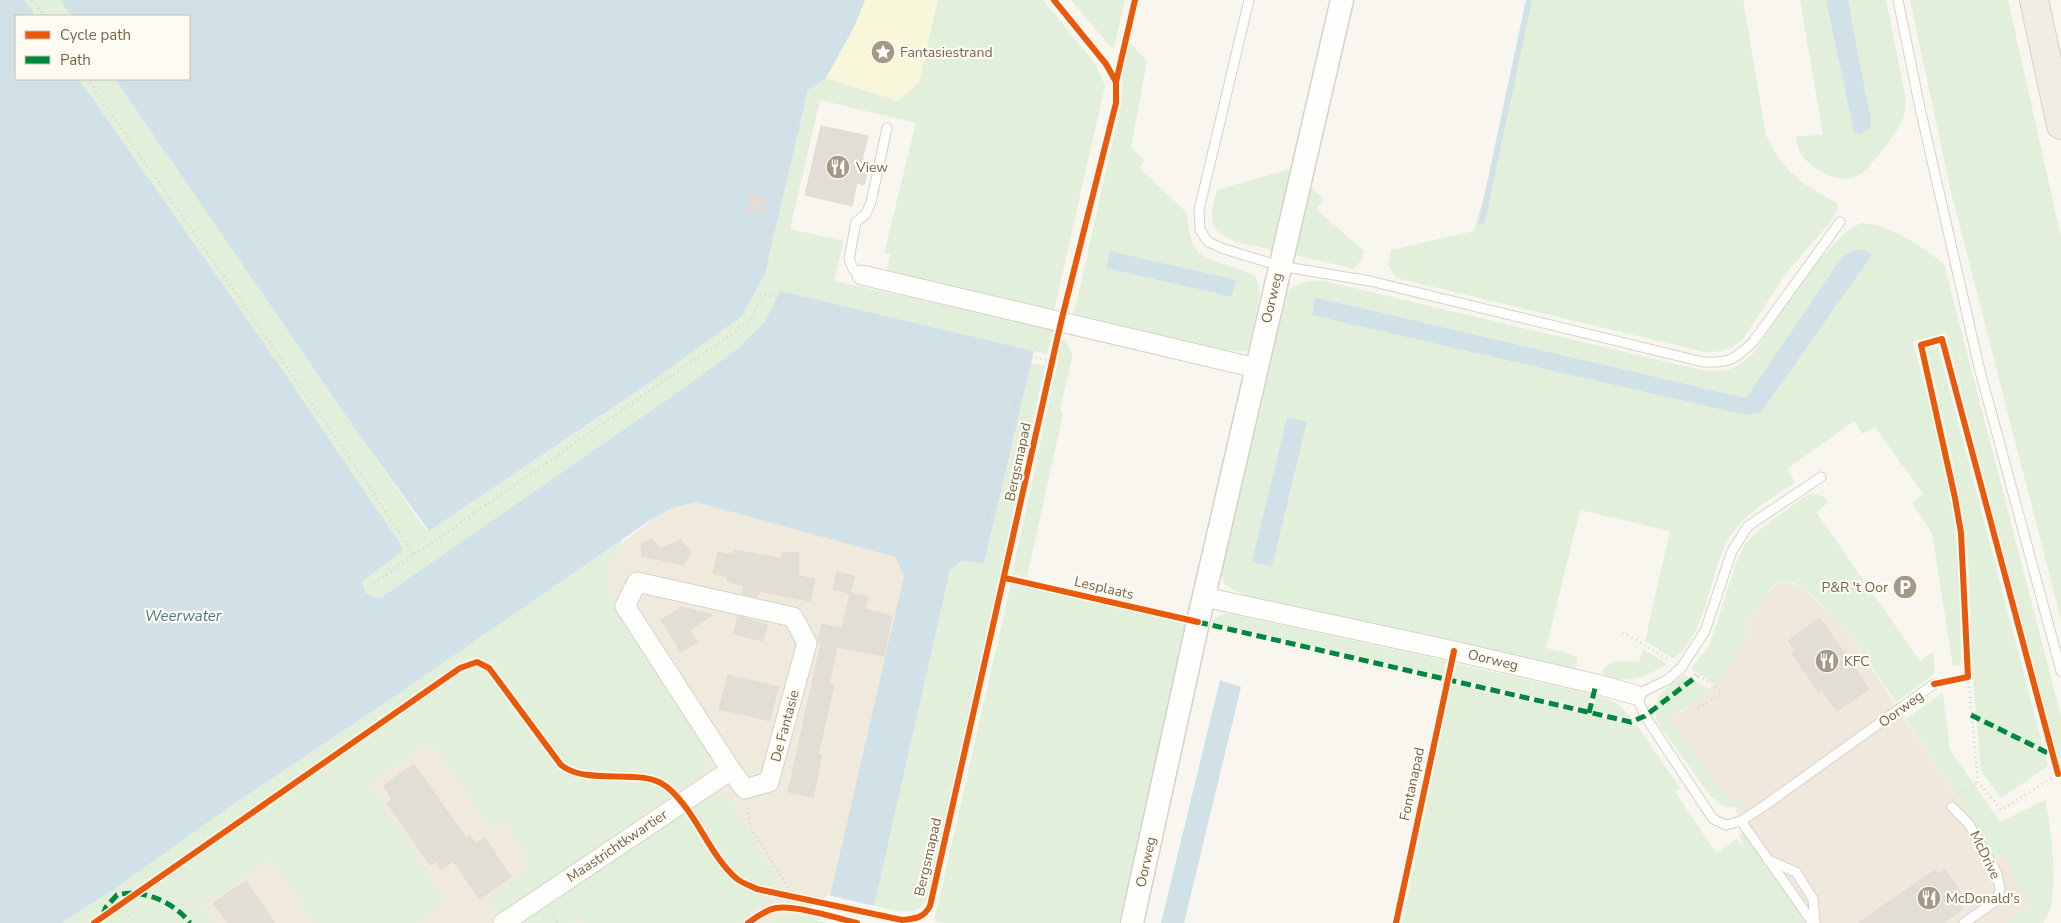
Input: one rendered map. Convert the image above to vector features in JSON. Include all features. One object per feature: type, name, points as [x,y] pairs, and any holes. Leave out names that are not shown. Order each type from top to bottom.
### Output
[{"type":"highway","points":[[2034,0],[2061,125]]},
{"type":"street","name":"Oorweg","points":[[1132,923],[1256,368],[1342,0]]},
{"type":"street","points":[[862,275],[1256,368]]},
{"type":"street","name":"De Fantasie","points":[[637,582],[793,617],[803,634],[807,643],[769,782],[745,789],[731,770],[624,606],[637,582]]},
{"type":"street","name":"Oorweg","points":[[1204,597],[1462,653],[1636,695]]},
{"type":"street","name":"Maastrichtkwartier","points":[[503,923],[731,770]]},
{"type":"lane","points":[[1249,0],[1199,210],[1200,230],[1208,242],[1224,249],[1280,266],[1370,281],[1703,362],[1724,363],[1741,354],[1753,342],[1840,222]]},
{"type":"lane","points":[[1898,0],[1920,108],[1979,367],[2061,672]]},
{"type":"lane","points":[[862,275],[852,269],[849,259],[856,222],[866,214],[871,202],[887,128]]},
{"type":"lane","points":[[1814,923],[1741,821],[1726,825],[1713,819],[1645,716],[1636,695],[1667,680],[1681,668],[1705,631],[1732,551],[1748,526],[1821,477]]},
{"type":"lane","name":"Oorweg","points":[[1741,821],[1934,684]]},
{"type":"lane","name":"McDrive","points":[[1952,808],[1969,824],[1997,874],[2000,889],[1997,900],[1964,923]]},
{"type":"lane","points":[[1768,860],[1796,872],[1813,899],[1814,923]]},
{"type":"path","points":[[32,0],[43,15]]},
{"type":"path","points":[[88,80],[414,555]]},
{"type":"path","points":[[761,270],[799,93]]},
{"type":"path","points":[[374,583],[750,321],[762,294],[1052,361]]},
{"type":"path","points":[[1050,370],[1061,322]]},
{"type":"path","points":[[977,562],[1026,355]]},
{"type":"path","points":[[1967,667],[1978,782],[2001,810],[2059,774]]},
{"type":"path","points":[[1934,684],[1968,677]]},
{"type":"path","points":[[2054,785],[2059,774],[2056,765]]},
{"type":"path","points":[[1955,797],[1978,782]]},
{"type":"path","points":[[745,789],[750,828],[790,890],[790,896],[785,908],[796,909]]},
{"type":"path","points":[[113,890],[135,923]]},
{"type":"path","points":[[782,894],[798,898]]},
{"type":"path","points":[[116,908],[128,898]]},
{"type":"shaded area","points":[[25,0],[60,0],[70,15],[35,15]]},
{"type":"shaded area","points":[[938,0],[1043,0],[1096,65],[1105,86],[1053,315],[886,276],[890,254],[884,253],[916,123],[820,100],[790,229],[844,241],[834,281],[1053,329],[1047,354],[780,291],[765,321],[740,347],[382,597],[376,598],[366,593],[362,581],[399,542],[277,362],[80,80],[116,80],[358,433],[423,526],[429,531],[655,379],[742,316],[765,274],[808,90],[826,78],[898,101],[919,82]]},
{"type":"shaded area","points":[[1071,0],[1125,0],[1114,48],[1109,45]]},
{"type":"shaded area","points":[[1527,0],[1743,0],[1766,135],[1779,159],[1795,176],[1814,190],[1837,203],[1838,207],[1832,220],[1787,272],[1743,339],[1734,346],[1720,351],[1704,352],[1396,278],[1388,265],[1391,250],[1474,231],[1487,185]]},
{"type":"shaded area","points":[[1800,0],[1826,0],[1854,132],[1860,75],[1859,59],[1848,0],[1886,0],[1906,100],[1904,114],[1896,132],[1883,150],[1863,173],[1858,176],[1843,179],[1826,174],[1806,160],[1798,147],[1796,136],[1823,135]]},
{"type":"shaded area","points":[[1910,0],[2008,0],[2061,237],[2061,620],[1951,192]]},
{"type":"shaded area","points":[[1129,42],[1147,61],[1131,148],[1145,160],[1139,168],[1187,213],[1191,238],[1198,251],[1212,260],[1243,271],[1256,278],[1260,293],[1248,351],[1223,351],[1073,318],[1122,100],[1122,73]],"holes":[[[1110,251],[1235,280],[1232,297],[1106,268]]]},
{"type":"shaded area","points":[[1293,168],[1273,250],[1226,238],[1214,226],[1212,214],[1217,190]]},
{"type":"shaded area","points":[[1309,186],[1324,199],[1316,209],[1364,251],[1362,259],[1354,269],[1295,255]]},
{"type":"shaded area","points":[[1862,223],[1884,228],[1895,232],[1926,250],[1944,264],[2061,716],[2061,757],[2058,759],[1946,333],[1913,341],[1943,458],[1952,506],[1960,598],[1961,666],[1953,666],[1932,533],[1912,503],[1923,494],[1875,427],[1863,434],[1854,421],[1787,469],[1795,482],[1757,508],[1733,532],[1720,557],[1701,619],[1686,647],[1674,659],[1645,641],[1670,531],[1580,510],[1546,648],[1573,655],[1577,658],[1577,665],[1573,670],[1260,602],[1233,590],[1224,583],[1221,572],[1285,293],[1293,287],[1313,281],[1324,281],[1697,369],[1722,371],[1736,367],[1755,351],[1819,260],[1849,230]],"holes":[[[1842,257],[1745,415],[1312,314],[1316,297],[1746,398]],[[1287,417],[1307,422],[1272,567],[1253,562]]]},
{"type":"shaded area","points":[[1063,338],[1073,355],[1060,408],[1063,414],[1027,577],[1012,574]]},
{"type":"shaded area","points":[[1938,346],[2048,766],[2001,798],[1981,771],[1973,681],[1968,558],[1963,514],[1927,348]]},
{"type":"shaded area","points":[[1031,363],[1045,366],[930,897],[918,909],[904,912],[873,905],[950,570],[962,561],[984,562]]},
{"type":"shaded area","points":[[1811,494],[1823,496],[1829,502],[1816,512],[1920,661],[1933,652],[1935,670],[1933,675],[1896,702],[1839,620],[1834,620],[1805,589],[1791,582],[1780,583],[1770,589],[1762,599],[1737,654],[1715,684],[1691,669],[1709,646],[1738,558],[1745,544],[1757,532],[1805,496]]},
{"type":"shaded area","points":[[684,496],[905,547],[916,572],[836,890],[790,923],[118,923]]},
{"type":"shaded area","points":[[623,539],[609,570],[609,592],[707,750],[702,774],[499,915],[488,898],[532,868],[504,820],[490,828],[434,745],[422,747],[370,783],[446,903],[416,923],[315,923],[270,859],[203,905],[215,923],[61,923],[113,890],[232,805],[395,696]]},
{"type":"shaded area","points":[[1787,582],[1804,588],[1834,620],[1839,620],[1963,806],[1993,860],[2002,854],[2030,907],[2007,923],[1807,923],[1745,832],[1733,804],[1670,719],[1715,684],[1738,651],[1762,596],[1778,584]]},
{"type":"shaded area","points":[[1011,583],[1188,622],[1119,923],[944,923],[934,921]]},
{"type":"shaded area","points":[[1226,613],[1447,661],[1443,676],[1211,623],[1215,618]]},
{"type":"shaded area","points":[[1643,649],[1667,664],[1636,678],[1620,680],[1603,678],[1603,669],[1610,664],[1620,661],[1639,662]]},
{"type":"shaded area","points":[[1457,664],[1591,694],[1587,709],[1453,678]]},
{"type":"shaded area","points":[[1684,674],[1710,690],[1670,719],[1733,804],[1744,797],[1747,802],[1742,805],[1732,808],[1728,807],[1710,795],[1658,724],[1656,707],[1660,695]]},
{"type":"shaded area","points":[[1452,684],[1633,725],[1636,724],[1680,788],[1675,792],[1716,853],[1737,839],[1745,849],[1739,835],[1745,832],[1807,923],[1402,923]]},
{"type":"shaded area","points":[[1943,693],[1950,750],[2000,822],[2045,800],[2052,847],[2053,886],[2048,915],[2042,923],[2007,923],[2030,907],[2002,855],[1994,860],[1963,806],[1906,719]]},
{"type":"shaded area","points":[[1596,695],[1616,703],[1633,719],[1592,710]]},
{"type":"shaded area","points":[[710,790],[727,795],[783,890],[734,923],[585,923],[580,916],[570,923],[515,923]]},
{"type":"shaded area","points":[[784,914],[825,918],[818,923],[770,923]]},
{"type":"sand","name":"Fantasiestrand","points":[[865,0],[938,0],[919,82],[898,101],[826,78],[855,25]]},
{"type":"water","name":"Weerwater","points":[[0,0],[25,0],[35,15],[15,15],[15,80],[80,80],[277,362],[399,542],[403,551],[362,581],[366,593],[376,598],[382,597],[740,347],[765,321],[780,291],[1034,351],[984,563],[962,561],[950,570],[870,923],[818,923],[825,918],[904,576],[896,557],[696,502],[672,508],[652,519],[395,696],[232,805],[113,890],[61,923],[0,923]]},
{"type":"water","points":[[60,0],[865,0],[855,25],[826,78],[808,90],[765,274],[742,316],[655,379],[429,531],[358,433],[116,80],[190,80],[190,15],[70,15]]},
{"type":"water","points":[[1826,0],[1848,0],[1871,120],[1870,128],[1861,134],[1854,133]]},
{"type":"water","points":[[1864,250],[1872,255],[1761,412],[1745,415],[1312,315],[1315,297],[1746,398],[1842,257],[1852,251]]},
{"type":"water","points":[[1110,251],[1236,280],[1232,297],[1106,268]]},
{"type":"water","points":[[1287,417],[1307,422],[1272,567],[1252,562]]},
{"type":"water","points":[[1220,680],[1241,687],[1184,923],[1161,923]]},
{"type":"pier","points":[[827,895],[875,906],[872,923],[827,923],[817,921],[823,917]]},
{"type":"building","points":[[821,126],[868,136],[862,159],[870,161],[864,185],[857,183],[852,206],[805,195]]},
{"type":"building","points":[[750,195],[766,198],[763,213],[747,211]]},
{"type":"building","points":[[652,539],[660,549],[681,540],[691,552],[683,565],[642,556],[641,544]]},
{"type":"building","points":[[735,550],[782,559],[782,552],[799,553],[798,576],[815,579],[810,601],[759,591],[757,597],[743,594],[744,586],[727,581],[728,577],[713,574],[718,552],[734,555]]},
{"type":"building","points":[[837,572],[855,576],[850,593],[833,590]]},
{"type":"building","points":[[850,593],[868,597],[865,609],[892,616],[884,656],[837,647],[829,684],[834,685],[818,754],[822,755],[813,798],[788,792],[821,643],[818,642],[822,624],[842,629]]},
{"type":"building","points":[[681,607],[713,615],[690,630],[698,642],[681,652],[661,620]]},
{"type":"building","points":[[738,616],[767,625],[763,641],[733,634]]},
{"type":"building","points":[[1820,618],[1869,689],[1837,711],[1822,690],[1819,692],[1792,654],[1796,652],[1788,641]]},
{"type":"building","points":[[728,675],[778,687],[770,721],[719,709]]},
{"type":"building","points":[[414,764],[466,838],[470,835],[476,844],[485,838],[511,877],[480,899],[453,861],[441,869],[436,861],[430,865],[387,803],[392,799],[383,786]]},
{"type":"building","name":"McDonald's","points":[[1935,870],[1938,874],[1945,870],[1966,900],[1959,905],[1963,909],[1943,923],[1858,923]]},
{"type":"building","points":[[246,881],[275,923],[228,923],[213,903]]},
{"type":"waterway","points":[[1482,221],[1529,0]]},
{"type":"marked path","points":[[1198,622],[1631,722],[1645,716],[1697,676]]},
{"type":"marked path","points":[[1589,713],[1596,684]]},
{"type":"marked path","points":[[1971,715],[2054,756]]},
{"type":"marked path","points":[[103,915],[106,907],[117,895],[137,893],[157,898],[166,903],[183,915],[190,923]]},
{"type":"cycle path","points":[[1054,0],[1106,64],[1116,82]]},
{"type":"cycle path","name":"Bergsmapad","points":[[94,923],[460,668],[477,662],[489,668],[561,765],[586,775],[644,778],[656,781],[667,787],[687,808],[718,858],[741,882],[757,889],[902,920],[915,918],[925,913],[930,906],[1061,322],[1116,103],[1116,82],[1135,0]]},
{"type":"cycle path","points":[[1934,684],[1968,677],[1961,533],[1921,345],[1942,339],[2058,774]]},
{"type":"cycle path","name":"Lesplaats","points":[[1005,578],[1198,622]]},
{"type":"cycle path","name":"Fontanapad","points":[[1396,923],[1454,651]]},
{"type":"cycle path","points":[[748,923],[768,910],[776,908],[805,910],[857,923]]},
{"type":"place","name":"Fantasiestrand","points":[[883,52]]},
{"type":"place","name":"View","points":[[838,167]]},
{"type":"place","name":"P&R 't Oor","points":[[1905,587]]},
{"type":"place","name":"KFC","points":[[1827,661]]},
{"type":"place","name":"McDonald's","points":[[1929,898]]}]
